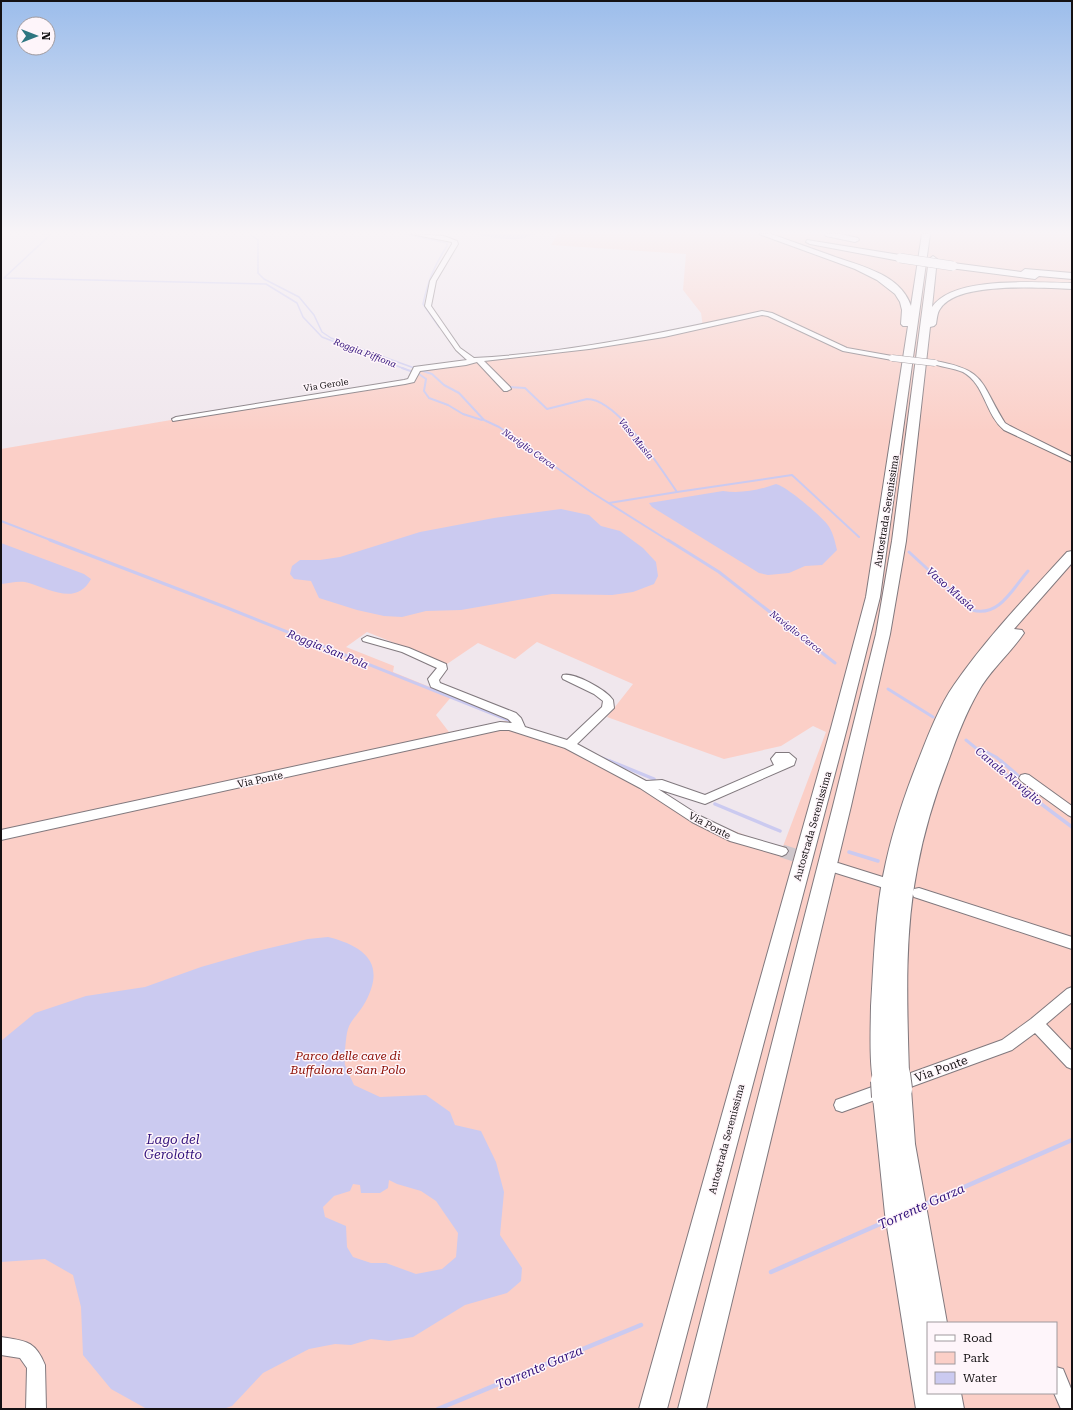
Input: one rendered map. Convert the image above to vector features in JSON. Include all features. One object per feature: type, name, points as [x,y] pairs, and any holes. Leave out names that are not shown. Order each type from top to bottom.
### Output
[{"type":"highway","points":[[903,300],[907,308],[905,330],[922,354]]},
{"type":"highway","name":"Autostrada Serenissima","points":[[653,1409],[864,634],[873,597],[922,354],[924,300]]},
{"type":"highway","name":"Autostrada Serenissima","points":[[692,1409],[840,814],[883,634],[899,541],[928,300]]},
{"type":"highway","points":[[922,354],[929,336],[934,311],[940,303],[945,300]]},
{"type":"highway","points":[[891,1085],[881,1026],[884,947],[895,863],[910,804],[937,734],[959,689],[990,647],[1072,555]]},
{"type":"highway","points":[[927,1382],[913,1254],[901,1182],[887,1141],[897,1028],[899,957],[903,897],[913,842],[922,808],[948,738],[971,692],[983,674],[1072,569]]},
{"type":"highway","points":[[913,1254],[934,1322]]},
{"type":"highway","points":[[928,1394],[930,1409]]},
{"type":"highway","points":[[947,1394],[950,1409]]},
{"type":"street","points":[[429,300],[428,306],[458,349],[475,360],[507,389]]},
{"type":"street","name":"Via Gerole","points":[[176,419],[405,382],[411,380],[417,369],[422,368],[466,363],[475,360],[589,347],[664,335],[758,313],[766,313],[845,350],[892,358],[922,354],[958,367],[968,372],[978,381],[998,418],[1007,428],[1072,460]]},
{"type":"street","points":[[367,639],[411,651],[442,666],[442,669],[433,679],[436,685],[512,716],[517,721],[520,729]]},
{"type":"street","points":[[568,677],[598,691],[608,700],[608,708],[569,745]]},
{"type":"street","name":"Via Ponte","points":[[1,835],[500,726],[509,726],[569,745],[644,785],[696,819],[734,838],[782,851]]},
{"type":"street","name":"Via Ponte","points":[[644,785],[662,784],[705,800],[784,765]]},
{"type":"street","points":[[1025,778],[1072,812]]},
{"type":"street","points":[[838,868],[884,883]]},
{"type":"street","points":[[919,893],[1072,942]]},
{"type":"street","name":"Via Ponte","points":[[842,1105],[1007,1045],[1036,1024],[1072,993]]},
{"type":"street","points":[[1036,1024],[1072,1062]]},
{"type":"street","points":[[1,1346],[25,1350],[36,1365],[36,1409]]},
{"type":"street","points":[[1057,1378],[1066,1400],[1072,1408]]},
{"type":"green space","name":"Parco delle cave di Buffalora e San Polo","points":[[691,300],[1072,300],[1072,1409],[1,1409],[1,449],[412,379],[422,368],[597,348],[703,327],[701,313]],"holes":[[[367,632],[447,664],[478,643],[515,659],[537,642],[633,684],[607,717],[724,759],[781,746],[813,726],[826,732],[782,849],[697,817],[567,742],[506,721],[449,732],[436,715],[452,696],[393,672],[394,666],[346,647]]]},
{"type":"water","points":[[776,484],[803,501],[831,530],[837,550],[822,565],[805,566],[789,573],[768,575],[759,573],[652,507],[649,503],[723,491],[750,491]]},
{"type":"water","points":[[561,509],[589,515],[601,526],[620,531],[643,548],[656,562],[658,576],[654,584],[633,592],[612,595],[552,594],[461,610],[426,611],[402,617],[384,616],[357,610],[319,598],[311,581],[294,579],[290,574],[292,566],[300,560],[320,560],[340,557],[420,532],[494,518]]},
{"type":"water","points":[[1,543],[84,574],[91,579],[85,587],[78,592],[71,594],[54,591],[26,582],[1,584]]},
{"type":"water","name":"Lago del Gerolotto","points":[[328,937],[354,946],[370,960],[373,969],[373,980],[370,992],[348,1029],[345,1065],[354,1085],[380,1097],[426,1095],[450,1112],[455,1125],[481,1131],[496,1162],[504,1192],[500,1235],[522,1268],[521,1281],[507,1293],[465,1305],[413,1337],[389,1341],[371,1339],[351,1345],[335,1344],[309,1349],[263,1373],[232,1406],[223,1409],[147,1409],[111,1389],[83,1355],[81,1307],[73,1275],[45,1259],[1,1262],[1,1041],[35,1013],[86,996],[145,987],[201,967],[257,951],[308,939]],"holes":[[[389,1180],[421,1191],[436,1201],[458,1233],[456,1257],[442,1269],[416,1274],[386,1263],[371,1263],[353,1257],[347,1247],[346,1226],[325,1217],[323,1207],[334,1196],[350,1191],[353,1184],[360,1185],[361,1193],[380,1193],[388,1188]]]},
{"type":"waterway","name":"Roggia Piffiona","points":[[292,300],[297,303],[303,317],[322,337],[405,369]]},
{"type":"waterway","name":"Naviglio Cerca","points":[[301,300],[314,315],[322,332],[331,338],[417,369]]},
{"type":"waterway","name":"Vaso Musia","points":[[424,300],[423,304],[439,327]]},
{"type":"waterway","name":"Roggia Piffiona","points":[[402,368],[419,374],[426,379],[424,391],[429,398],[448,405],[463,414],[482,420]]},
{"type":"waterway","name":"Naviglio Cerca","points":[[417,369],[432,374],[444,385],[459,393],[484,420],[499,427],[591,492],[669,541]]},
{"type":"waterway","name":"Vaso Musia","points":[[507,387],[525,388],[547,409],[587,399],[599,402],[612,410],[637,436],[677,492]]},
{"type":"waterway","name":"Vaso Musia","points":[[677,492],[792,475],[859,537]]},
{"type":"waterway","name":"Vaso Musia","points":[[609,503],[677,492]]},
{"type":"waterway","name":"Roggia San Pola","points":[[1,521],[53,541]]},
{"type":"waterway","name":"Roggia San Pola","points":[[50,540],[225,607],[513,722]]},
{"type":"waterway","name":"Naviglio Cerca","points":[[668,540],[719,572],[835,663]]},
{"type":"waterway","name":"Vaso Musia","points":[[909,552],[972,610],[990,610],[998,606],[1011,593],[1028,571]]},
{"type":"waterway","name":"Naviglio Cerca","points":[[888,689],[933,717]]},
{"type":"waterway","name":"Naviglio Cerca","points":[[966,740],[993,762]]},
{"type":"waterway","name":"Naviglio Cerca","points":[[979,748],[1002,762]]},
{"type":"waterway","name":"Roggia San Pola","points":[[602,758],[612,762]]},
{"type":"waterway","name":"Roggia San Pola","points":[[610,761],[654,779]]},
{"type":"waterway","name":"Canale Naviglio","points":[[992,761],[1020,788],[1072,827]]},
{"type":"waterway","name":"Naviglio Cerca","points":[[1001,761],[1023,780]]},
{"type":"waterway","name":"Roggia San Pola","points":[[715,804],[780,831]]},
{"type":"waterway","name":"Roggia San Pola","points":[[849,852],[878,861]]},
{"type":"waterway","name":"Torrente Garza","points":[[923,1205],[1072,1140]]},
{"type":"waterway","name":"Torrente Garza","points":[[771,1272],[889,1220]]},
{"type":"waterway","name":"Torrente Garza","points":[[438,1409],[641,1325]]},
{"type":"tunnel","points":[[782,851],[832,867]]}]
